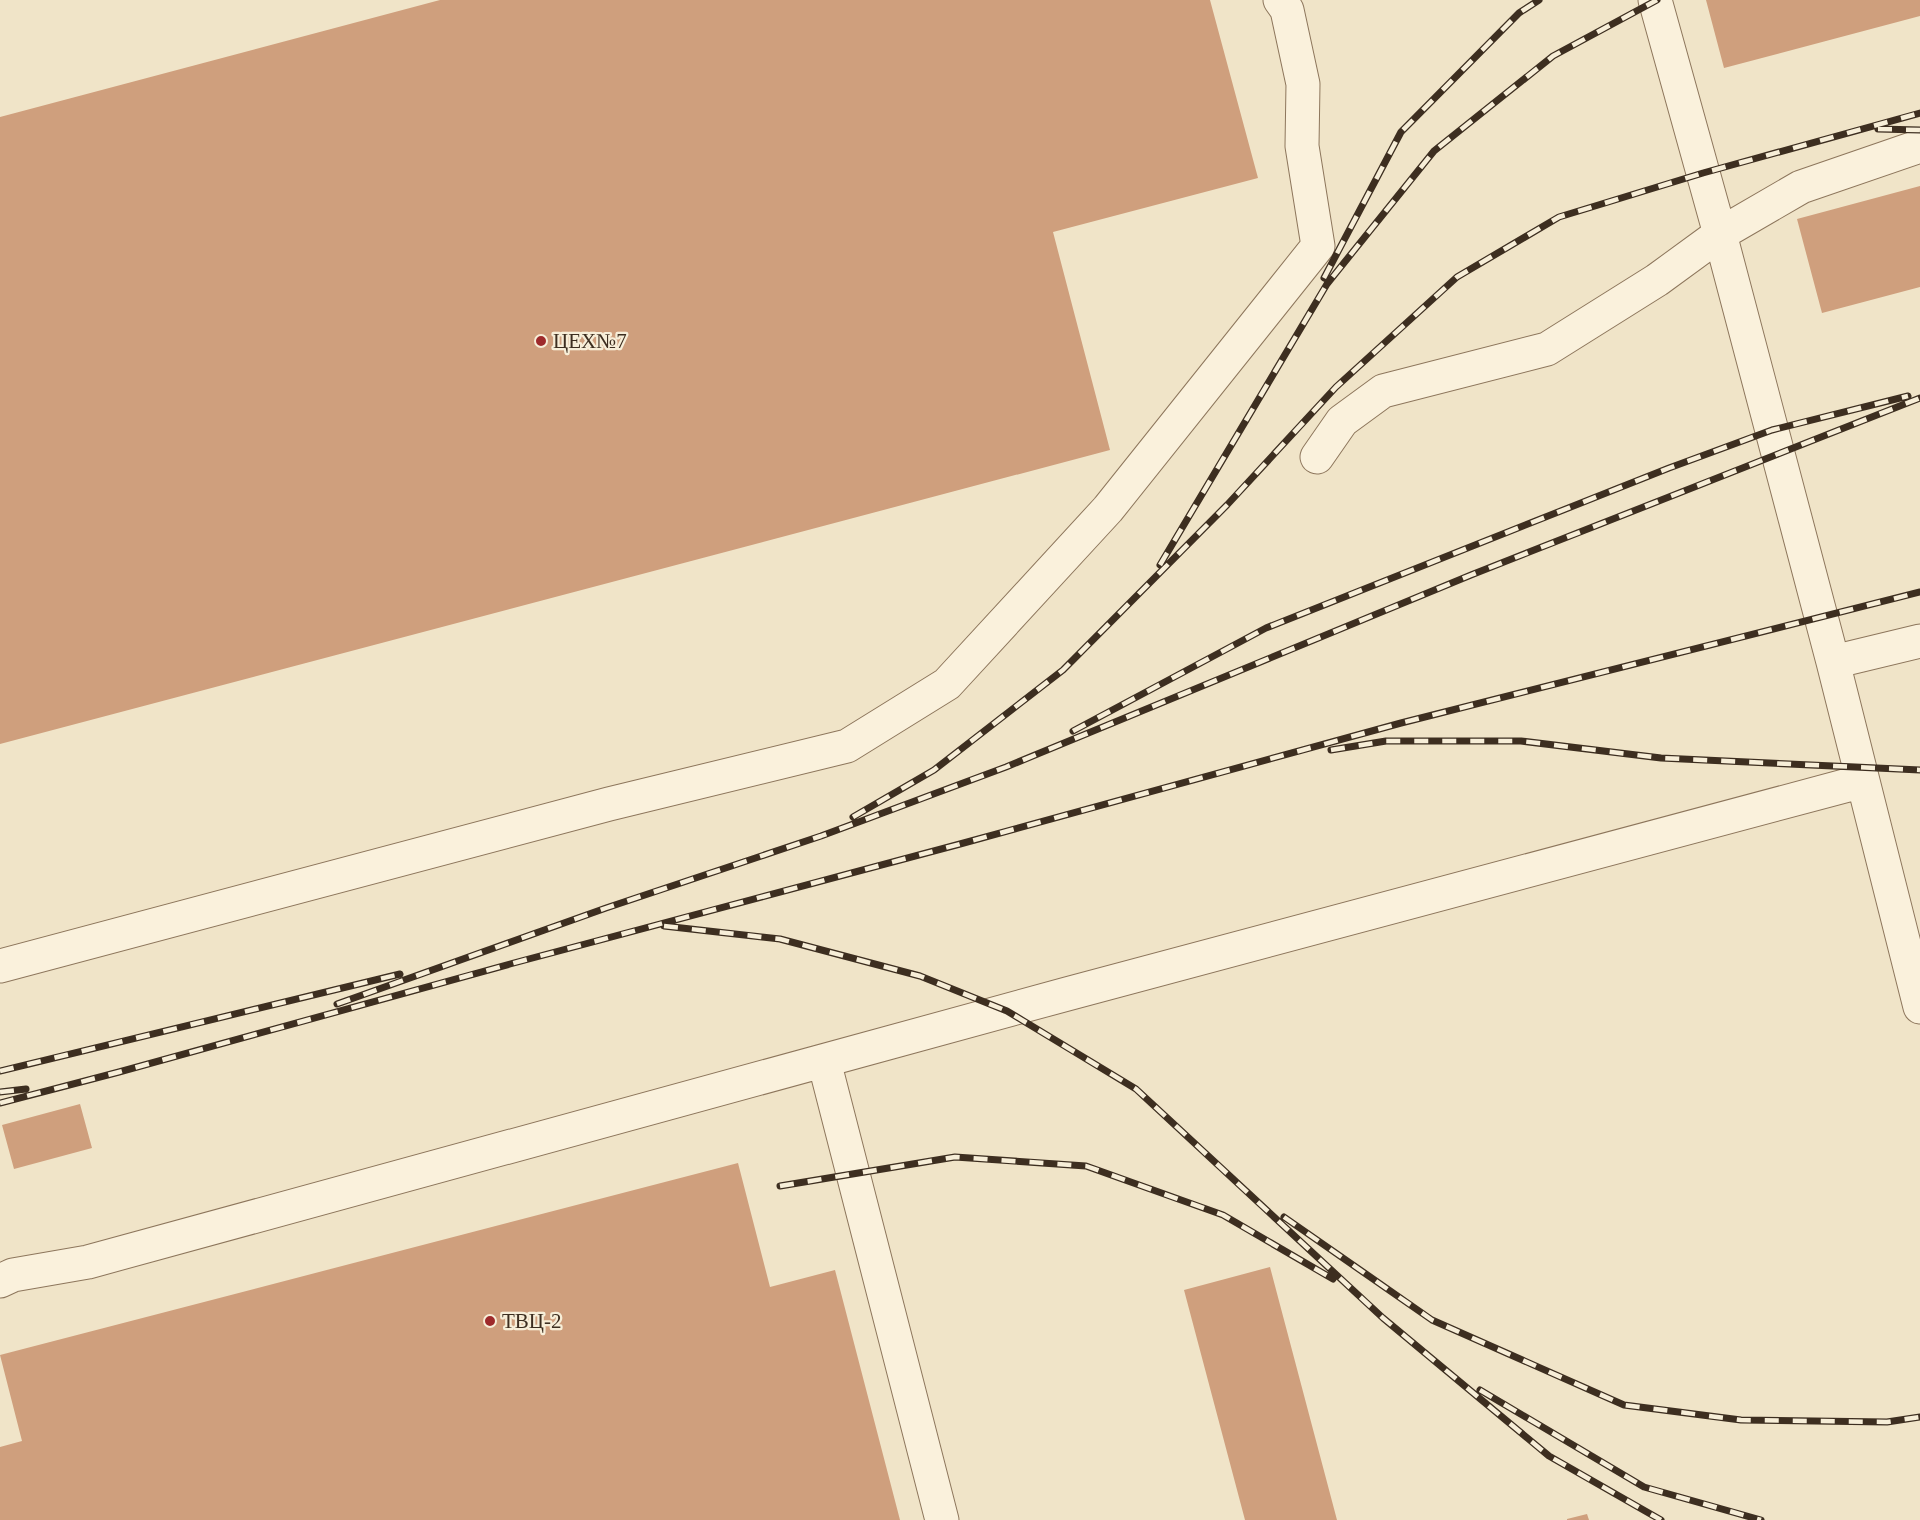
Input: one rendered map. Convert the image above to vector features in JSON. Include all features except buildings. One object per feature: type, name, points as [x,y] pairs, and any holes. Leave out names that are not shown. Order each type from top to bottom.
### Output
[{"type":"lane","points":[[0,966],[609,804],[847,746],[947,684],[1108,509],[1317,246],[1302,146],[1303,84],[1287,10],[1280,0]]},
{"type":"lane","points":[[1655,0],[1720,234],[1833,662],[1920,1007]]},
{"type":"lane","points":[[1317,457],[1342,421],[1383,391],[1547,349],[1657,280],[1720,234],[1801,187],[1920,146]]},
{"type":"lane","points":[[1833,662],[1920,641]]},
{"type":"lane","points":[[0,1281],[13,1275],[88,1262],[1863,781]]},
{"type":"lane","points":[[824,1061],[942,1520]]},
{"type":"railway","points":[[1324,278],[1401,132],[1519,13],[1539,0]]},
{"type":"railway","points":[[1160,565],[1327,284],[1434,151],[1553,56],[1657,0]]},
{"type":"railway","points":[[853,817],[934,770],[1063,670],[1227,505],[1336,387],[1457,277],[1559,217],[1703,173],[1920,113]]},
{"type":"railway","points":[[1878,129],[1920,130]]},
{"type":"railway","points":[[1073,731],[1266,628],[1669,468],[1772,430],[1908,396]]},
{"type":"railway","points":[[337,1004],[606,908],[821,836],[1006,767],[1471,575],[1920,398]]},
{"type":"railway","points":[[0,1103],[1401,723],[1920,592]]},
{"type":"railway","points":[[1331,750],[1386,741],[1521,741],[1661,758],[1920,770]]},
{"type":"railway","points":[[664,926],[780,939],[920,976],[1007,1011],[1136,1089],[1383,1318],[1549,1456],[1661,1520]]},
{"type":"railway","points":[[0,1071],[400,974]]},
{"type":"railway","points":[[0,1092],[26,1089]]},
{"type":"railway","points":[[780,1186],[955,1157],[1086,1166],[1223,1215],[1333,1279]]},
{"type":"railway","points":[[1284,1217],[1432,1320],[1624,1405],[1741,1420],[1887,1422],[1920,1417]]},
{"type":"railway","points":[[1480,1390],[1644,1487],[1761,1520]]},
{"type":"place","name":"ЦЕХ№7","points":[[541,341]]},
{"type":"place","name":"ТВЦ-2","points":[[490,1321]]}]
